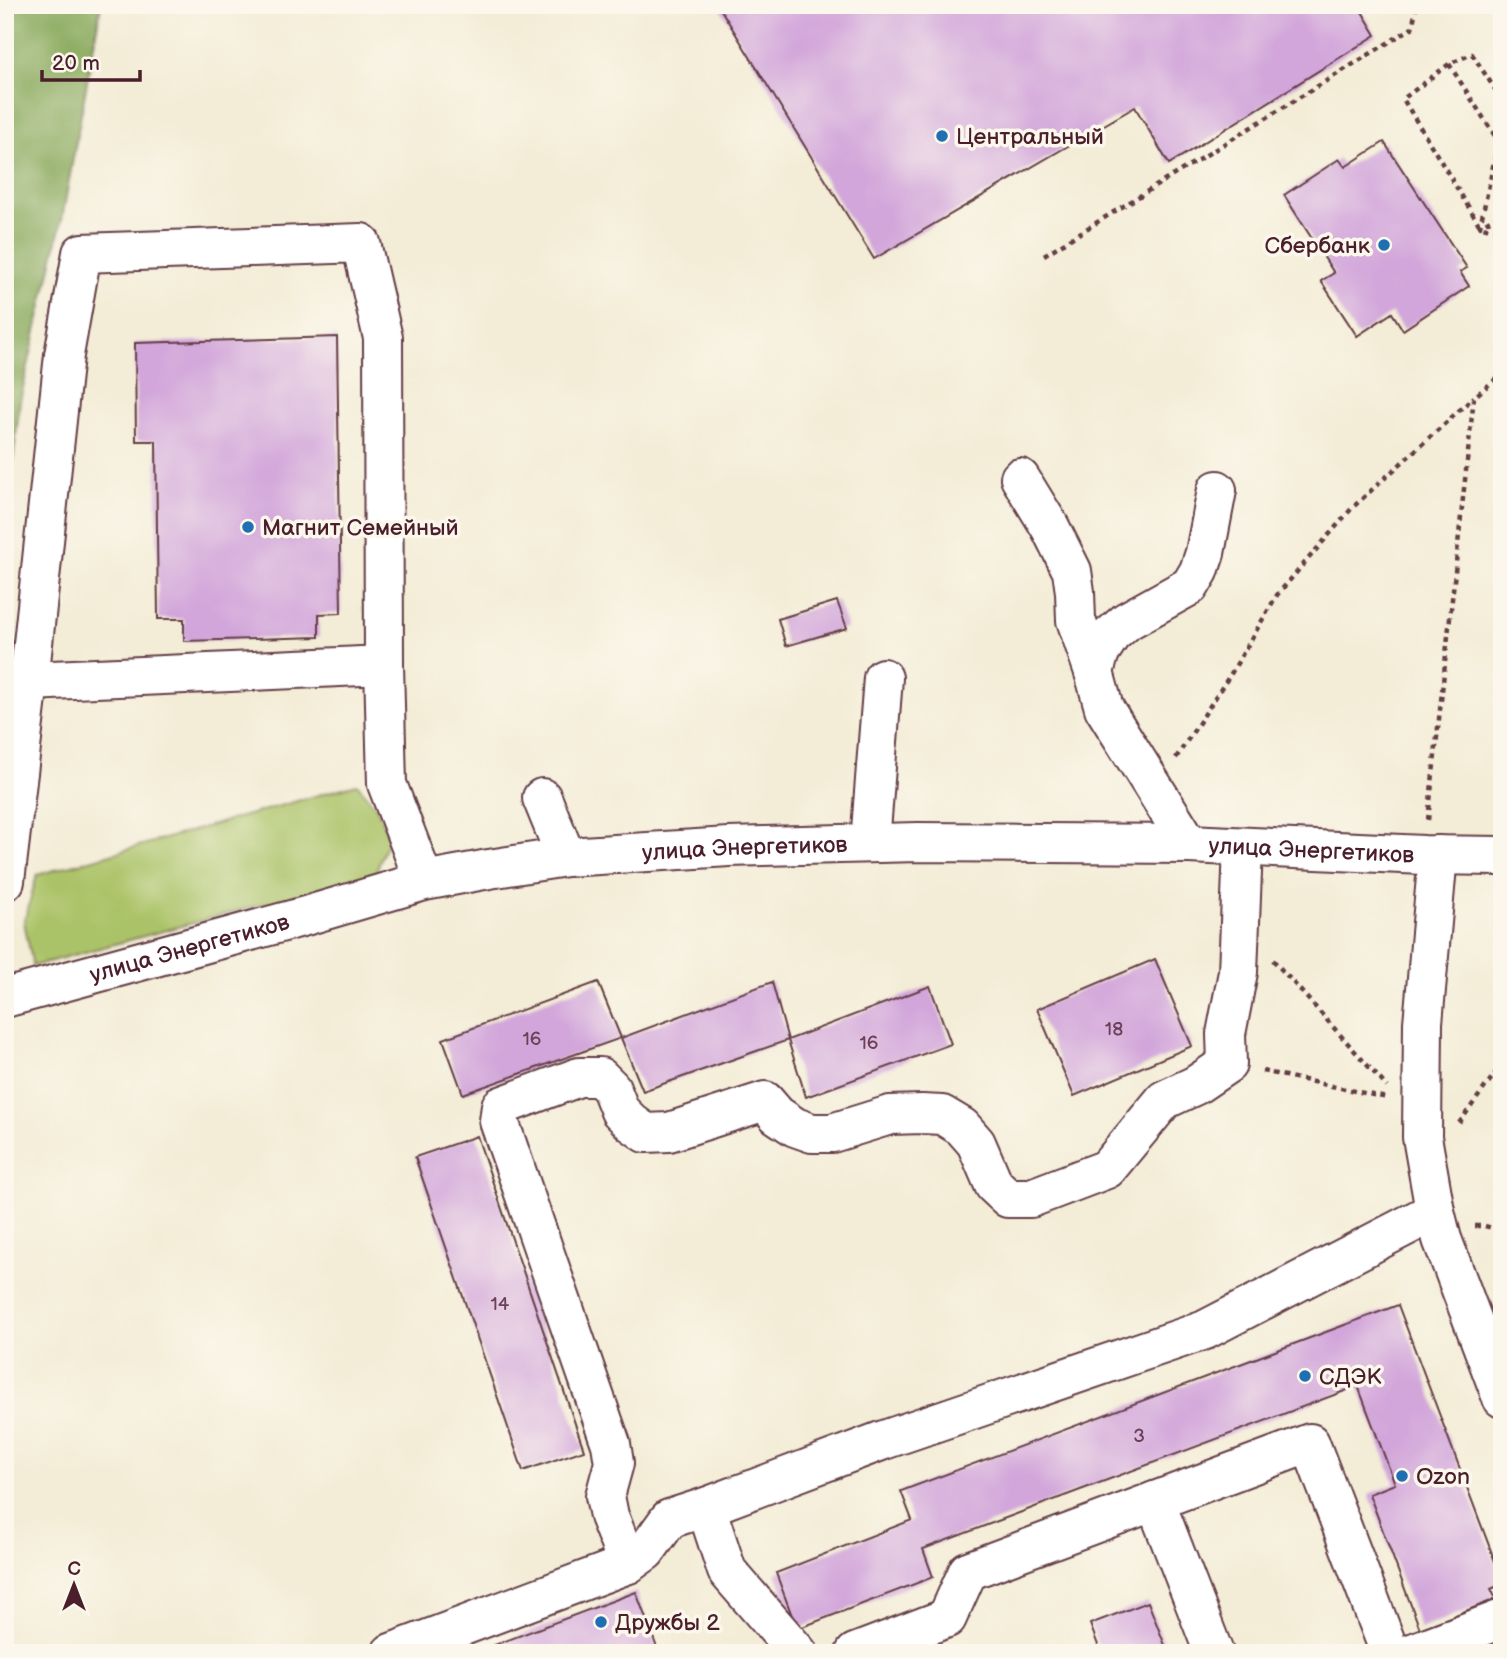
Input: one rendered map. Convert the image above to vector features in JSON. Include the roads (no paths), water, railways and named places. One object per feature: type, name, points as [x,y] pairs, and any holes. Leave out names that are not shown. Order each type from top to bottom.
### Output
[{"type":"street","points":[[5,881],[64,355],[82,253],[361,243],[383,338],[387,784],[424,881]]},
{"type":"street","points":[[1020,478],[1050,527],[1072,571],[1076,620],[1104,708],[1189,844]]},
{"type":"street","points":[[1094,673],[1100,652],[1111,635],[1127,621],[1190,586],[1205,553],[1217,490]]},
{"type":"street","points":[[29,681],[384,665]]},
{"type":"street","points":[[870,843],[883,678]]},
{"type":"street","points":[[542,798],[566,857]]},
{"type":"street","name":"улица Энергетиков","points":[[5,998],[424,881],[566,857],[729,847],[870,843],[1189,844],[1502,856]]},
{"type":"street","points":[[628,1564],[605,1496],[614,1463],[611,1444],[499,1121],[501,1106],[579,1077],[600,1077],[611,1088],[620,1111],[646,1133],[669,1132],[765,1101],[777,1115],[796,1127],[813,1133],[832,1133],[890,1115],[942,1115],[962,1127],[976,1143],[994,1185],[1008,1198],[1031,1198],[1107,1169],[1164,1100],[1196,1085],[1227,1064],[1226,1034],[1238,972],[1243,847]]},
{"type":"street","points":[[1431,855],[1423,1023],[1422,1137],[1434,1211],[1442,1240],[1502,1398]]},
{"type":"street","points":[[391,1653],[628,1564],[646,1551],[669,1519],[881,1441],[1205,1330],[1434,1211]]},
{"type":"street","points":[[855,1653],[947,1618],[968,1572],[1310,1443],[1390,1653]]},
{"type":"street","points":[[1155,1501],[1214,1653]]},
{"type":"street","points":[[706,1507],[726,1571],[798,1653]]},
{"type":"street","points":[[1412,1653],[1502,1619]]},
{"type":"place","name":"Центральный","points":[[942,136]]},
{"type":"place","name":"Сбербанк","points":[[1384,245]]},
{"type":"place","name":"Магнит Семейный","points":[[248,527]]},
{"type":"place","name":"СДЭК","points":[[1305,1376]]},
{"type":"place","name":"Ozon","points":[[1402,1476]]},
{"type":"place","name":"Дружбы 2","points":[[601,1622]]}]
